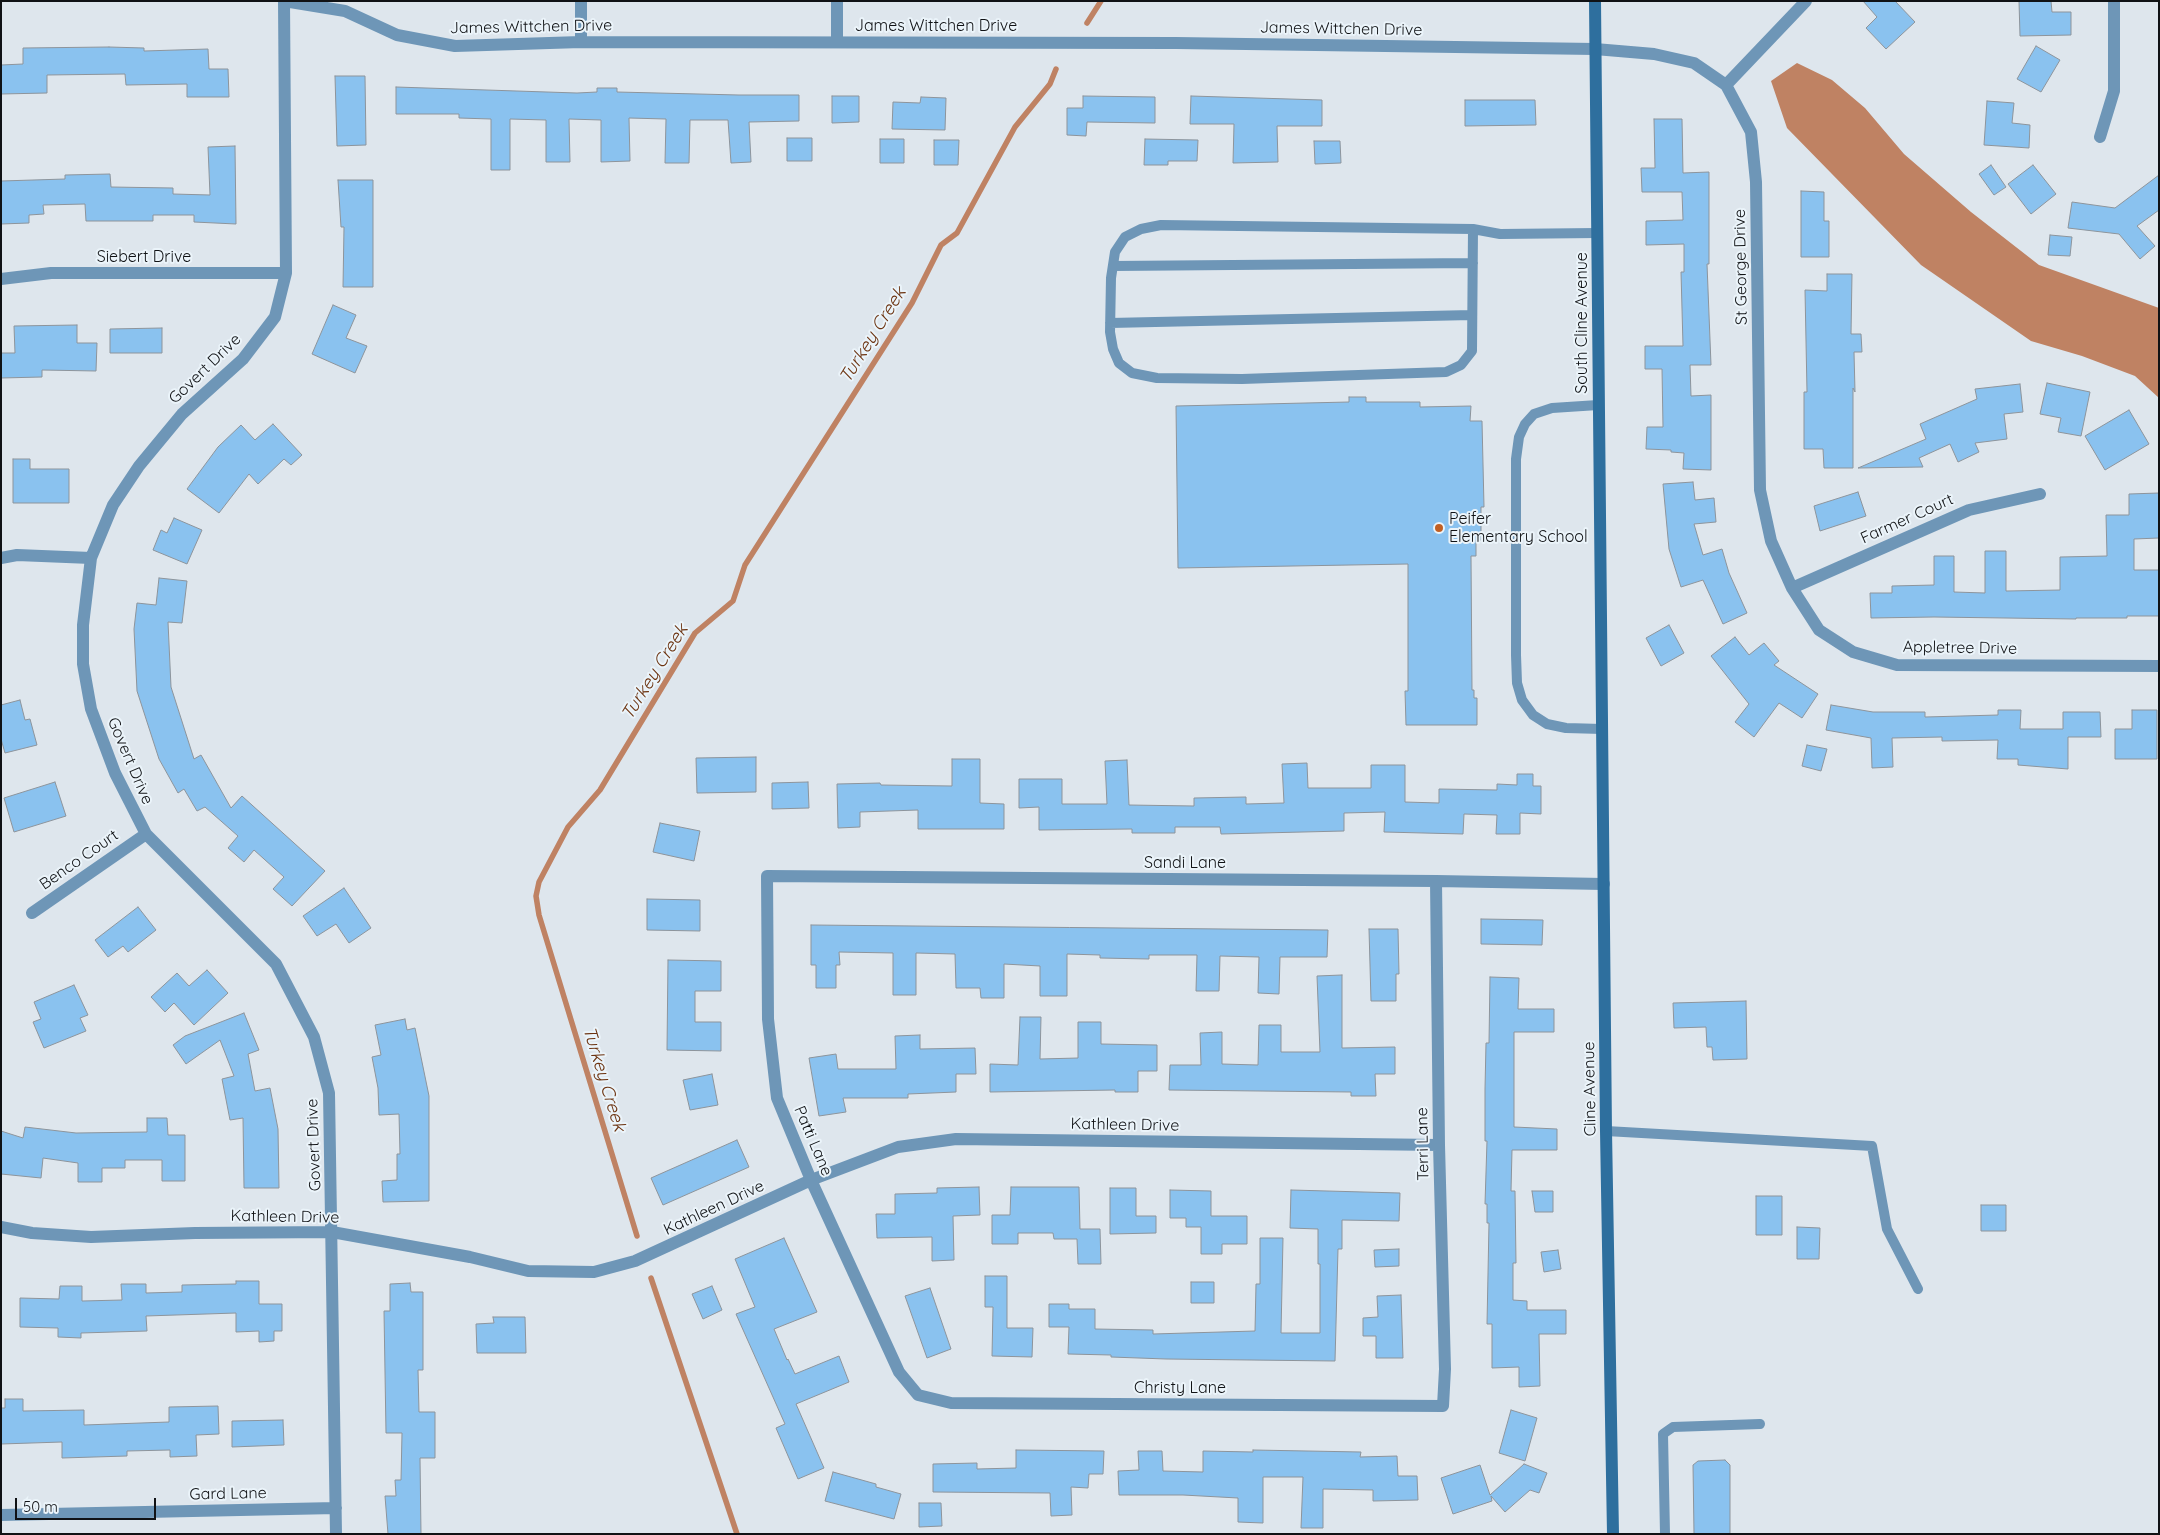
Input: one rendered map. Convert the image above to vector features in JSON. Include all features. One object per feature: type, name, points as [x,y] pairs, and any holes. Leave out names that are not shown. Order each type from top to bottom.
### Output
[{"type":"street","name":"James Wittchen Drive","points":[[284,1],[345,11],[397,35],[455,46],[581,42],[1166,42],[1595,49]]},
{"type":"street","name":"Govert Drive","points":[[284,1],[286,273],[275,317],[243,358],[182,414],[139,466],[113,505],[91,558],[83,625],[83,664],[91,709],[115,773],[146,834],[276,964],[314,1036],[330,1093],[336,1534]]},
{"type":"street","points":[[581,1],[581,42]]},
{"type":"street","points":[[837,1],[837,42]]},
{"type":"street","name":"South Cline Avenue","points":[[1595,1],[1601,644]]},
{"type":"street","points":[[1726,84],[1806,1]]},
{"type":"street","points":[[2100,137],[2114,91],[2114,1]]},
{"type":"street","name":"St George Drive","points":[[1595,49],[1654,54],[1694,63],[1726,84],[1751,132],[1756,182],[1760,490],[1771,541],[1792,588]]},
{"type":"street","name":"Siebert Drive","points":[[1,279],[51,273],[286,273]]},
{"type":"street","name":"Farmer Court","points":[[1792,588],[1969,510],[2040,494]]},
{"type":"street","points":[[1,558],[16,555],[91,558]]},
{"type":"street","name":"Appletree Drive","points":[[1792,588],[1819,630],[1854,652],[1897,664],[2159,666]]},
{"type":"street","name":"Cline Avenue","points":[[1601,644],[1606,1130],[1613,1534]]},
{"type":"street","name":"Benco Court","points":[[32,913],[146,834]]},
{"type":"street","name":"Sandi Lane","points":[[767,876],[1604,884]]},
{"type":"street","name":"Patti Lane","points":[[767,876],[768,1019],[777,1098],[899,1372],[918,1395]]},
{"type":"street","name":"Terri Lane","points":[[1436,881],[1438,1145],[1445,1368],[1443,1406]]},
{"type":"street","name":"Kathleen Drive","points":[[1,1227],[32,1233],[91,1237],[196,1233],[332,1232],[470,1257],[528,1271],[594,1272],[635,1261],[812,1180],[898,1147],[956,1139],[1438,1145]]},
{"type":"street","name":"Christy Lane","points":[[918,1395],[951,1403],[1443,1406]]},
{"type":"street","name":"Gard Lane","points":[[1,1515],[336,1508]]},
{"type":"lane","points":[[1473,229],[1472,351],[1461,366],[1446,372],[1242,379],[1157,378],[1132,373],[1119,363],[1113,350],[1110,322],[1115,252],[1125,237],[1141,229],[1161,225],[1473,229],[1500,234],[1598,233]]},
{"type":"lane","points":[[1113,266],[1473,263]]},
{"type":"lane","points":[[1110,322],[1472,315]]},
{"type":"lane","points":[[1598,405],[1552,408],[1534,414],[1524,424],[1519,438],[1516,459],[1516,656],[1517,683],[1522,700],[1533,715],[1547,724],[1566,728],[1602,729]]},
{"type":"lane","points":[[1606,1130],[1872,1146],[1887,1228],[1918,1289]]},
{"type":"lane","points":[[1665,1534],[1663,1434],[1673,1427],[1760,1424]]},
{"type":"shaded area","points":[[1797,63],[1832,80],[1865,108],[1904,154],[1971,212],[2039,265],[2159,308],[2159,398],[2135,376],[2082,356],[2031,341],[1921,265],[1787,128],[1771,81]]},
{"type":"building","points":[[1863,1],[1895,1],[1915,22],[1886,49],[1866,28],[1877,17]]},
{"type":"building","points":[[2019,1],[2051,1],[2052,12],[2071,12],[2071,35],[2020,36]]},
{"type":"building","points":[[2036,46],[2060,60],[2041,92],[2017,79]]},
{"type":"building","points":[[23,48],[144,48],[144,51],[208,49],[209,69],[228,69],[229,97],[187,97],[187,84],[126,85],[125,74],[47,75],[47,93],[1,94],[1,65],[23,64]]},
{"type":"building","points":[[335,76],[365,76],[366,145],[337,146]]},
{"type":"building","points":[[396,87],[577,93],[597,92],[597,88],[617,88],[617,92],[799,95],[799,121],[749,122],[751,162],[731,163],[728,120],[690,120],[689,163],[665,163],[666,119],[629,118],[630,161],[601,162],[601,120],[569,119],[570,162],[546,162],[546,120],[510,119],[510,170],[491,170],[491,119],[459,118],[459,114],[396,114]]},
{"type":"building","points":[[832,96],[859,96],[859,122],[832,123]]},
{"type":"building","points":[[1083,96],[1155,97],[1155,123],[1087,122],[1086,136],[1067,135],[1067,108],[1083,108]]},
{"type":"building","points":[[1191,96],[1322,100],[1322,126],[1277,126],[1278,162],[1233,163],[1234,124],[1190,124]]},
{"type":"building","points":[[921,97],[946,98],[945,130],[892,129],[893,102],[920,103]]},
{"type":"building","points":[[1465,100],[1535,100],[1536,125],[1465,126]]},
{"type":"building","points":[[1987,101],[2014,103],[2012,123],[2030,125],[2029,148],[1984,145]]},
{"type":"building","points":[[1654,119],[1682,119],[1683,173],[1709,172],[1709,264],[1707,264],[1711,365],[1690,365],[1691,396],[1711,395],[1711,470],[1683,469],[1684,453],[1671,452],[1671,450],[1646,449],[1647,427],[1663,427],[1662,369],[1645,369],[1645,346],[1683,346],[1681,272],[1684,272],[1684,244],[1646,245],[1646,221],[1683,220],[1682,192],[1642,192],[1641,168],[1655,168]]},
{"type":"building","points":[[787,138],[812,138],[812,161],[787,161]]},
{"type":"building","points":[[880,139],[904,139],[904,163],[880,163]]},
{"type":"building","points":[[1145,139],[1198,140],[1197,161],[1168,161],[1168,165],[1144,165]]},
{"type":"building","points":[[934,140],[959,140],[958,165],[934,165]]},
{"type":"building","points":[[1314,141],[1340,141],[1341,163],[1315,164]]},
{"type":"building","points":[[235,146],[236,224],[194,222],[194,215],[153,215],[153,221],[86,221],[85,204],[43,205],[44,214],[29,215],[29,223],[1,224],[1,181],[65,179],[65,175],[110,174],[111,187],[173,188],[173,194],[210,195],[208,147]]},
{"type":"building","points":[[1991,165],[2006,187],[1994,195],[1979,174]]},
{"type":"building","points":[[2033,165],[2056,194],[2031,214],[2008,184]]},
{"type":"building","points":[[2159,175],[2159,210],[2137,226],[2155,246],[2140,259],[2119,234],[2068,228],[2072,202],[2115,208]]},
{"type":"building","points":[[338,180],[373,180],[373,287],[343,287],[344,227],[341,227]]},
{"type":"building","points":[[1801,191],[1824,192],[1824,221],[1829,221],[1829,257],[1801,257]]},
{"type":"building","points":[[2050,235],[2072,237],[2070,256],[2048,255]]},
{"type":"building","points":[[1827,274],[1852,274],[1851,334],[1861,334],[1862,352],[1854,352],[1853,468],[1824,468],[1823,449],[1804,449],[1804,392],[1807,392],[1805,290],[1827,291]]},
{"type":"building","points":[[333,305],[356,315],[346,338],[367,346],[355,373],[312,354]]},
{"type":"building","points":[[77,325],[77,343],[97,343],[96,371],[42,370],[42,377],[1,378],[1,353],[15,353],[14,326]]},
{"type":"building","points":[[162,328],[162,353],[110,353],[110,329]]},
{"type":"building","points":[[2047,383],[2090,392],[2081,436],[2058,432],[2061,418],[2040,414]]},
{"type":"building","points":[[2020,384],[2023,412],[2004,414],[2007,439],[1975,443],[1979,452],[1958,462],[1950,444],[1919,458],[1923,467],[1858,468],[1926,439],[1920,424],[1977,399],[1975,389]]},
{"type":"building","name":"Peifer Elementary School","points":[[1349,397],[1366,397],[1366,402],[1420,402],[1420,407],[1471,406],[1470,421],[1482,421],[1484,507],[1481,507],[1481,540],[1476,540],[1476,556],[1471,556],[1472,690],[1474,690],[1474,698],[1477,698],[1477,725],[1406,725],[1405,691],[1408,691],[1408,564],[1178,568],[1176,406],[1349,402]]},
{"type":"building","points":[[2129,410],[2149,444],[2105,470],[2085,436]]},
{"type":"building","points":[[273,424],[302,455],[291,465],[284,459],[258,484],[249,474],[219,513],[187,489],[218,447],[241,425],[255,440]]},
{"type":"building","points":[[13,459],[30,459],[30,469],[69,469],[69,503],[13,503]]},
{"type":"building","points":[[1693,482],[1695,500],[1714,498],[1716,522],[1694,524],[1703,555],[1722,549],[1729,573],[1747,613],[1723,624],[1703,580],[1681,587],[1669,549],[1663,484]]},
{"type":"building","points":[[1858,492],[1866,516],[1820,531],[1814,506]]},
{"type":"building","points":[[2159,493],[2159,538],[2134,539],[2134,570],[2159,570],[2159,616],[2076,619],[1871,618],[1870,593],[1892,593],[1892,586],[1934,585],[1934,556],[1954,556],[1954,592],[1985,593],[1985,551],[2006,551],[2006,591],[2060,590],[2060,557],[2107,556],[2106,515],[2129,515],[2129,494]]},
{"type":"building","points":[[174,518],[202,530],[187,564],[153,550],[161,530],[167,533]]},
{"type":"building","points":[[159,578],[187,581],[182,623],[168,622],[171,687],[194,759],[201,755],[231,808],[242,796],[325,871],[292,906],[273,889],[284,877],[254,850],[244,862],[228,848],[238,836],[205,807],[197,811],[184,789],[178,793],[159,759],[137,691],[134,629],[137,603],[156,605]]},
{"type":"building","points":[[1669,625],[1684,653],[1661,666],[1646,638]]},
{"type":"building","points":[[1735,637],[1749,655],[1764,643],[1779,661],[1774,665],[1818,694],[1802,718],[1779,703],[1754,737],[1735,722],[1749,704],[1711,656]]},
{"type":"building","points":[[20,700],[25,720],[30,719],[37,745],[5,753],[1,739],[1,705]]},
{"type":"building","points":[[1831,705],[1873,712],[1925,712],[1925,717],[1998,715],[1998,710],[2021,710],[2020,729],[2063,729],[2063,712],[2100,712],[2101,737],[2068,737],[2068,769],[2018,765],[2018,759],[1997,759],[1998,740],[1942,741],[1942,737],[1892,738],[1893,767],[1872,768],[1871,738],[1826,730]]},
{"type":"building","points":[[2132,710],[2157,710],[2157,759],[2115,759],[2115,729],[2132,729]]},
{"type":"building","points":[[1807,745],[1827,749],[1821,771],[1802,766]]},
{"type":"building","points":[[756,757],[756,792],[697,793],[696,758]]},
{"type":"building","points":[[952,759],[980,759],[980,803],[1004,804],[1004,829],[918,829],[918,810],[860,812],[860,827],[838,828],[837,784],[880,783],[881,785],[952,786]]},
{"type":"building","points":[[1127,760],[1129,805],[1194,806],[1194,798],[1246,797],[1246,804],[1284,803],[1282,764],[1307,763],[1308,788],[1371,788],[1371,765],[1405,765],[1405,802],[1439,803],[1439,789],[1497,790],[1497,784],[1517,785],[1517,774],[1533,774],[1533,786],[1541,786],[1541,814],[1520,813],[1520,834],[1496,834],[1497,815],[1464,814],[1463,834],[1384,832],[1385,812],[1344,813],[1344,831],[1221,834],[1220,827],[1175,827],[1175,833],[1132,833],[1132,829],[1039,830],[1039,807],[1019,808],[1019,779],[1062,779],[1062,804],[1107,804],[1105,761]]},
{"type":"building","points":[[55,782],[66,816],[14,832],[4,798]]},
{"type":"building","points":[[808,782],[809,808],[772,809],[772,783]]},
{"type":"building","points":[[660,823],[700,831],[694,861],[653,852]]},
{"type":"building","points":[[344,888],[371,928],[349,943],[336,924],[317,936],[303,916]]},
{"type":"building","points":[[647,899],[700,900],[700,931],[647,930]]},
{"type":"building","points":[[138,907],[156,930],[128,952],[123,946],[108,957],[95,940]]},
{"type":"building","points":[[1481,919],[1543,920],[1542,945],[1481,944]]},
{"type":"building","points":[[811,925],[1328,930],[1327,957],[1280,957],[1279,994],[1258,993],[1259,957],[1220,956],[1219,991],[1196,991],[1197,955],[1149,955],[1149,959],[1100,958],[1100,955],[1067,954],[1067,996],[1040,996],[1040,966],[1004,964],[1004,998],[981,998],[980,988],[956,988],[955,954],[916,953],[916,995],[893,995],[893,953],[839,952],[840,965],[836,965],[836,988],[816,988],[816,965],[811,965]]},
{"type":"building","points":[[1369,929],[1398,929],[1399,974],[1396,974],[1396,1001],[1371,1001]]},
{"type":"building","points":[[668,960],[721,961],[721,991],[695,991],[695,1022],[721,1022],[721,1051],[667,1050]]},
{"type":"building","points":[[207,970],[228,993],[194,1025],[174,1003],[165,1012],[151,997],[177,973],[189,986]]},
{"type":"building","points":[[1342,975],[1342,1048],[1395,1047],[1395,1074],[1375,1074],[1376,1096],[1351,1096],[1351,1092],[1169,1090],[1170,1065],[1201,1065],[1200,1033],[1222,1032],[1222,1064],[1258,1065],[1259,1025],[1281,1025],[1281,1052],[1320,1052],[1317,976]]},
{"type":"building","points":[[1490,977],[1519,978],[1518,1009],[1554,1009],[1554,1032],[1514,1032],[1514,1127],[1557,1129],[1557,1150],[1512,1150],[1511,1191],[1515,1191],[1516,1263],[1513,1263],[1513,1300],[1527,1301],[1527,1310],[1566,1310],[1566,1334],[1539,1334],[1540,1386],[1519,1387],[1519,1367],[1492,1368],[1492,1324],[1487,1324],[1489,1223],[1487,1223],[1487,1204],[1485,1204],[1487,1141],[1485,1141],[1486,1043],[1489,1043]]},
{"type":"building","points":[[74,985],[88,1015],[80,1018],[86,1031],[44,1048],[33,1022],[41,1019],[34,1002]]},
{"type":"building","points":[[1746,1001],[1747,1059],[1713,1060],[1712,1047],[1707,1047],[1706,1027],[1674,1028],[1673,1003]]},
{"type":"building","points":[[244,1013],[259,1050],[248,1054],[255,1091],[270,1088],[278,1129],[279,1188],[244,1188],[243,1118],[230,1120],[222,1079],[234,1076],[220,1040],[186,1064],[173,1045],[185,1036]]},
{"type":"building","points":[[1020,1017],[1041,1017],[1040,1059],[1078,1058],[1078,1022],[1101,1022],[1101,1044],[1157,1045],[1157,1071],[1138,1071],[1138,1092],[1115,1092],[1115,1090],[990,1092],[990,1064],[1018,1065]]},
{"type":"building","points":[[405,1019],[407,1030],[415,1028],[429,1096],[429,1201],[383,1202],[382,1181],[397,1180],[397,1154],[400,1154],[399,1114],[379,1115],[378,1088],[372,1057],[381,1055],[375,1025]]},
{"type":"building","points":[[920,1035],[920,1049],[975,1048],[976,1074],[956,1074],[956,1092],[908,1094],[908,1098],[843,1098],[846,1112],[819,1116],[809,1058],[836,1054],[838,1069],[896,1069],[895,1036]]},
{"type":"building","points":[[712,1074],[718,1105],[690,1110],[683,1080]]},
{"type":"building","points":[[147,1118],[167,1118],[168,1135],[185,1135],[185,1181],[162,1181],[162,1160],[125,1160],[125,1168],[102,1168],[102,1182],[78,1182],[78,1163],[43,1158],[41,1178],[1,1174],[1,1131],[23,1138],[25,1127],[76,1133],[147,1132]]},
{"type":"building","points":[[737,1140],[749,1167],[663,1205],[651,1178]]},
{"type":"building","points":[[979,1187],[980,1215],[953,1216],[954,1260],[932,1261],[932,1237],[877,1238],[876,1214],[895,1214],[895,1194],[937,1193],[937,1188]]},
{"type":"building","points":[[1011,1187],[1079,1187],[1080,1229],[1100,1229],[1101,1264],[1078,1264],[1077,1239],[1054,1239],[1053,1233],[1018,1233],[1018,1244],[992,1244],[992,1215],[1010,1215]]},
{"type":"building","points":[[1110,1188],[1136,1188],[1136,1216],[1156,1216],[1156,1233],[1110,1234]]},
{"type":"building","points":[[1170,1190],[1211,1191],[1211,1216],[1247,1216],[1247,1244],[1222,1244],[1222,1254],[1201,1254],[1201,1227],[1186,1227],[1186,1218],[1170,1218]]},
{"type":"building","points":[[1291,1190],[1400,1193],[1399,1221],[1342,1220],[1342,1249],[1338,1249],[1335,1361],[1166,1359],[1068,1354],[1069,1327],[1049,1327],[1049,1304],[1069,1304],[1069,1309],[1095,1309],[1095,1329],[1153,1330],[1153,1334],[1255,1331],[1256,1284],[1260,1284],[1260,1238],[1283,1238],[1281,1333],[1320,1333],[1318,1229],[1290,1228]]},
{"type":"building","points":[[1532,1191],[1553,1191],[1553,1212],[1535,1212]]},
{"type":"building","points":[[1756,1196],[1782,1196],[1782,1235],[1756,1235]]},
{"type":"building","points":[[1981,1205],[2006,1205],[2006,1231],[1981,1231]]},
{"type":"building","points":[[1797,1227],[1820,1228],[1819,1259],[1797,1259]]},
{"type":"building","points":[[784,1238],[817,1312],[774,1329],[787,1360],[795,1374],[839,1356],[849,1382],[796,1404],[824,1468],[798,1479],[776,1428],[785,1424],[736,1314],[755,1307],[735,1259]]},
{"type":"building","points":[[1399,1249],[1399,1266],[1375,1267],[1374,1250]]},
{"type":"building","points":[[1558,1250],[1561,1269],[1544,1272],[1541,1252]]},
{"type":"building","points":[[985,1276],[1007,1276],[1007,1328],[1033,1328],[1032,1357],[992,1356],[993,1307],[985,1307]]},
{"type":"building","points":[[236,1281],[259,1281],[259,1304],[282,1304],[282,1331],[274,1331],[274,1341],[259,1342],[259,1331],[236,1332],[236,1313],[146,1316],[147,1331],[81,1333],[81,1338],[58,1337],[58,1328],[20,1327],[20,1298],[59,1299],[60,1286],[82,1286],[82,1301],[122,1300],[121,1284],[146,1284],[146,1293],[182,1292],[182,1285],[236,1284]]},
{"type":"building","points":[[1191,1282],[1214,1282],[1214,1303],[1191,1303]]},
{"type":"building","points":[[410,1283],[411,1292],[423,1292],[423,1370],[418,1370],[419,1412],[435,1412],[435,1458],[420,1458],[421,1534],[388,1534],[385,1496],[396,1496],[395,1480],[401,1480],[402,1433],[386,1433],[384,1311],[390,1311],[390,1284]]},
{"type":"building","points":[[712,1286],[722,1310],[703,1319],[692,1294]]},
{"type":"building","points":[[930,1288],[951,1349],[927,1358],[905,1296]]},
{"type":"building","points":[[1401,1295],[1403,1358],[1376,1358],[1376,1336],[1363,1336],[1363,1318],[1378,1317],[1377,1296]]},
{"type":"building","points":[[493,1317],[525,1317],[526,1353],[477,1353],[476,1324],[494,1323]]},
{"type":"building","points":[[5,1399],[23,1399],[23,1411],[84,1410],[84,1425],[169,1422],[169,1407],[218,1406],[219,1434],[196,1435],[197,1456],[170,1457],[170,1450],[127,1451],[127,1456],[62,1458],[62,1442],[1,1444],[1,1408],[5,1408]]},
{"type":"building","points":[[1511,1410],[1537,1418],[1525,1461],[1499,1453]]},
{"type":"building","points":[[283,1420],[284,1445],[232,1447],[232,1421]]},
{"type":"building","points":[[1016,1450],[1104,1451],[1103,1474],[1089,1474],[1088,1488],[1071,1487],[1072,1515],[1051,1516],[1050,1493],[933,1492],[933,1464],[977,1463],[977,1469],[1016,1468]]},
{"type":"building","points":[[1253,1450],[1361,1452],[1360,1457],[1397,1456],[1398,1476],[1417,1476],[1418,1500],[1373,1501],[1373,1490],[1323,1489],[1323,1528],[1301,1528],[1303,1477],[1263,1477],[1263,1523],[1238,1522],[1238,1498],[1183,1495],[1119,1495],[1118,1471],[1139,1470],[1138,1451],[1162,1451],[1163,1471],[1203,1472],[1203,1451],[1253,1452]]},
{"type":"building","points":[[1725,1460],[1730,1465],[1730,1534],[1694,1534],[1693,1465],[1698,1461]]},
{"type":"building","points":[[1524,1464],[1547,1473],[1539,1493],[1530,1490],[1505,1512],[1491,1496],[1492,1501],[1453,1514],[1441,1478],[1480,1465],[1490,1495]]},
{"type":"building","points":[[833,1472],[876,1484],[876,1487],[901,1494],[894,1519],[825,1501]]},
{"type":"building","points":[[919,1503],[941,1503],[942,1526],[919,1527]]},
{"type":"waterway","name":"Turkey Creek","points":[[1087,23],[1101,1]]},
{"type":"waterway","name":"Turkey Creek","points":[[637,1236],[539,915],[536,896],[539,882],[568,827],[600,790],[695,633],[733,601],[745,565],[912,303],[941,245],[957,233],[1015,127],[1050,84],[1056,69]]},
{"type":"waterway","name":"Turkey Creek","points":[[651,1278],[737,1534]]},
{"type":"place","name":"Peifer Elementary School","points":[[1439,528]]}]
